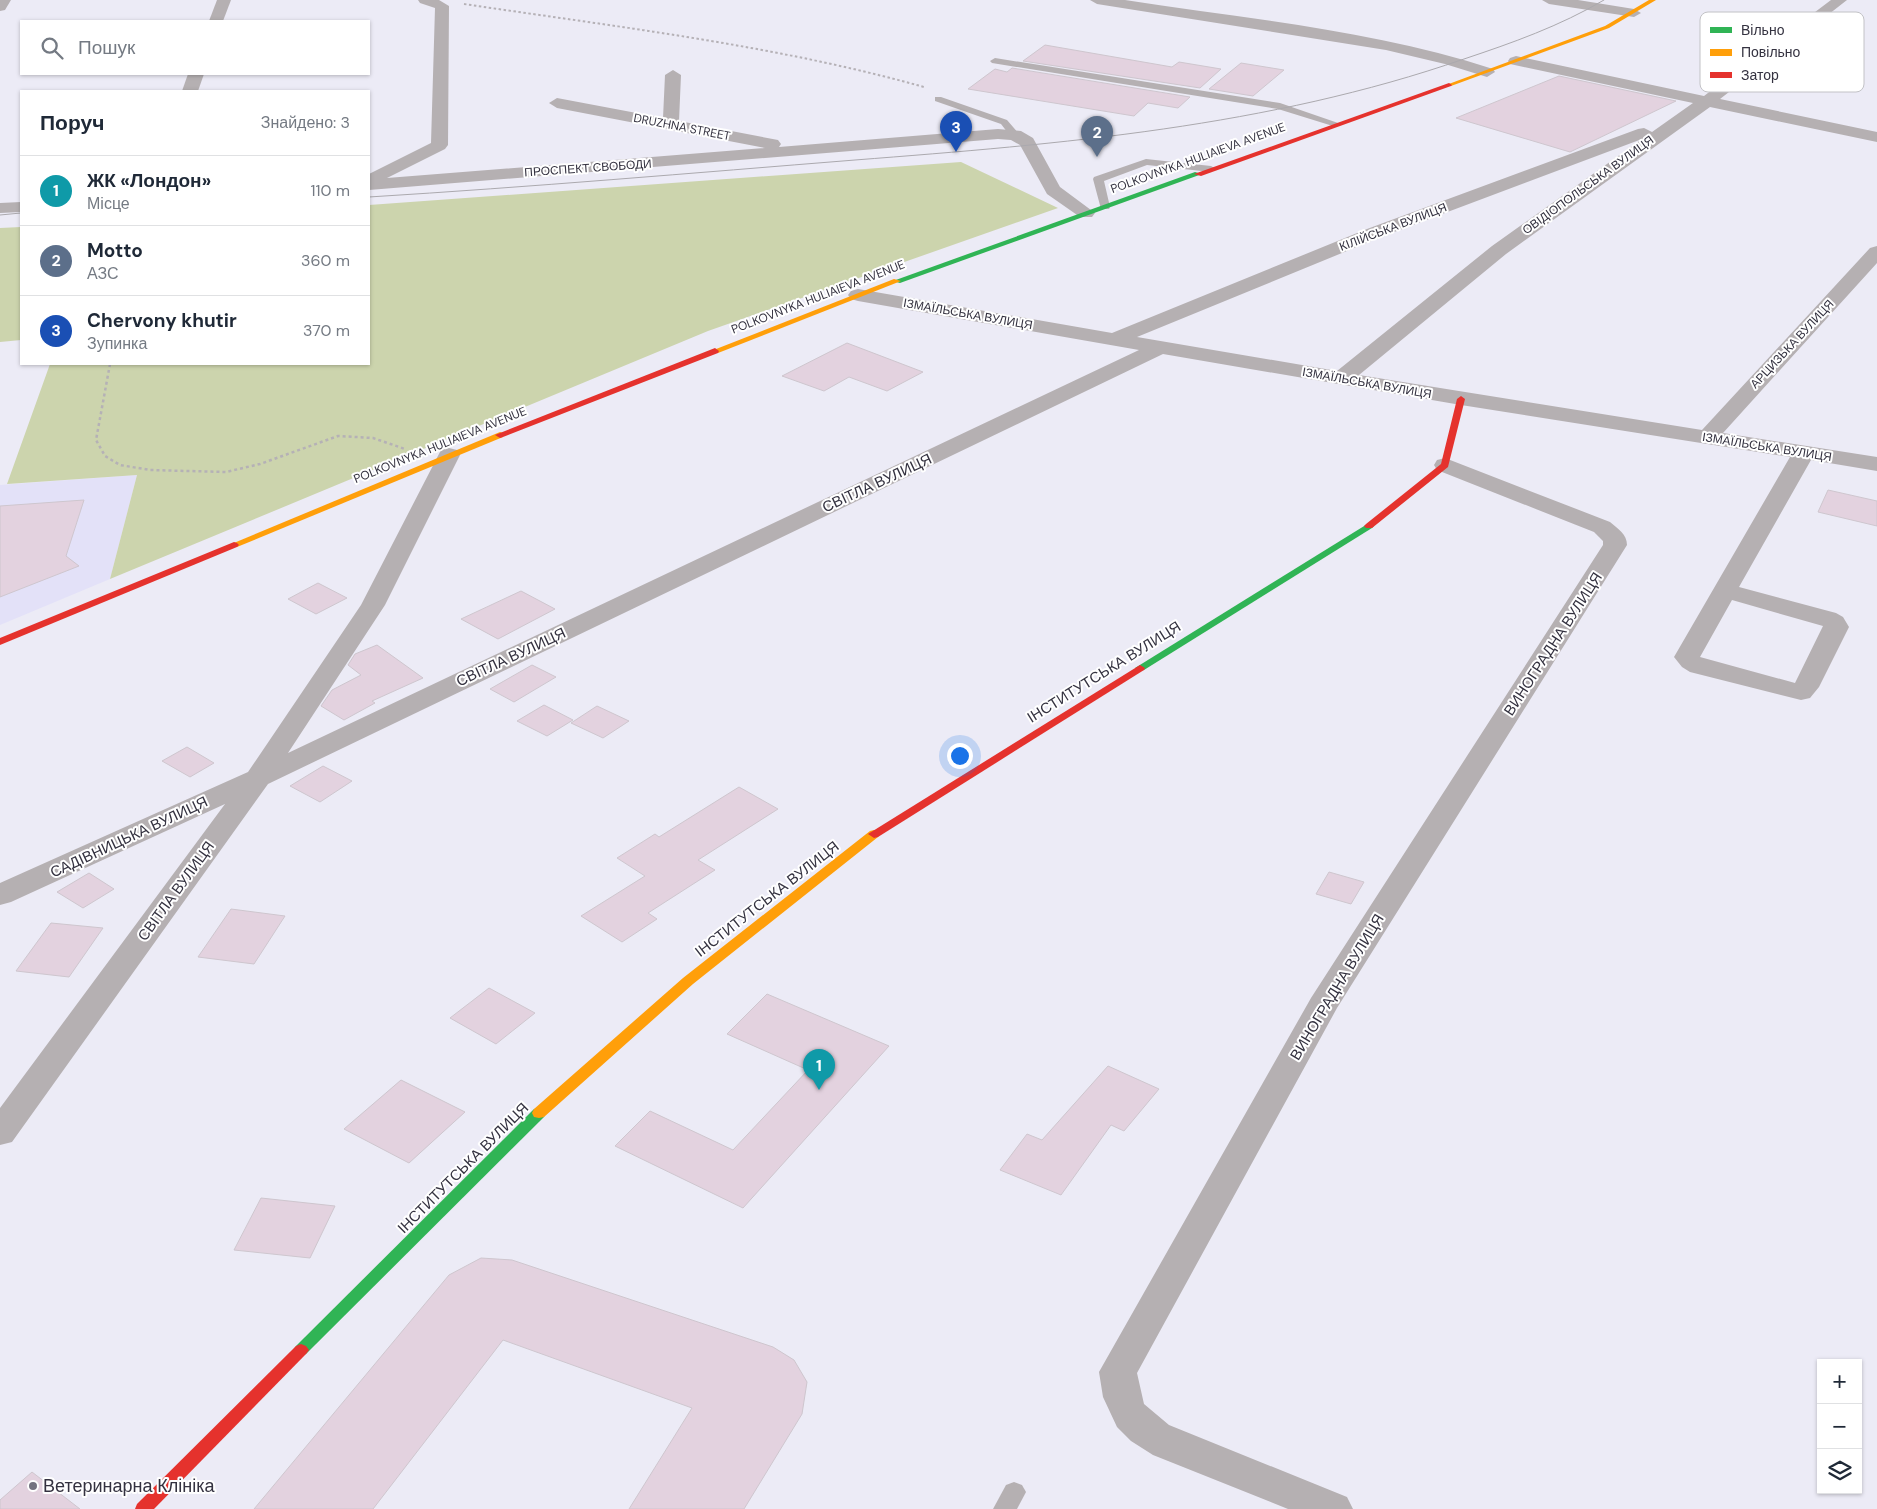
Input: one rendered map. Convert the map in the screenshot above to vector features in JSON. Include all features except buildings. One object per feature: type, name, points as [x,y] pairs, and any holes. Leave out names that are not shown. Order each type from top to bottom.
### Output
[{"type":"main road","name":"POLKOVNYKA HULIAIEVA AVENUE","points":[[0,642],[438,459],[858,295],[1211,168],[1487,72],[1607,27],[1653,0]]},
{"type":"main road","points":[[1445,465],[1461,399]]},
{"type":"main road","name":"ІНСТИТУТСЬКА ВУЛИЦЯ","points":[[142,1509],[527,1124],[688,981],[879,830],[1372,524],[1445,465]]},
{"type":"street","points":[[0,7],[4,0]]},
{"type":"street","points":[[216,20],[224,0]]},
{"type":"street","points":[[1097,0],[1386,45],[1450,60],[1487,72]]},
{"type":"street","points":[[1549,0],[1634,12]]},
{"type":"street","name":"ОВІДІОПОЛЬСЬКА ВУЛИЦЯ","points":[[1824,12],[1840,0]]},
{"type":"street","points":[[370,180],[439,145],[434,3]]},
{"type":"street","points":[[1516,61],[1877,137]]},
{"type":"street","points":[[190,90],[196,75]]},
{"type":"street","points":[[671,125],[673,75]]},
{"type":"street","name":"ОВІДІОПОЛЬСЬКА ВУЛИЦЯ","points":[[1342,378],[1499,250],[1717,92]]},
{"type":"street","name":"DRUZHNA STREET","points":[[557,103],[807,151]]},
{"type":"street","name":"КІЛІЙСЬКА ВУЛИЦЯ","points":[[1114,339],[1374,233],[1676,121]]},
{"type":"street","name":"ПРОСПЕКТ СВОБОДИ","points":[[370,185],[807,151],[998,134],[1015,135]]},
{"type":"street","points":[[1015,135],[1026,142],[1053,190],[1086,213]]},
{"type":"street","points":[[0,208],[20,207]]},
{"type":"street","name":"АРЦИЗЬКА ВУЛИЦЯ","points":[[1708,437],[1877,252]]},
{"type":"street","name":"ІЗМАЇЛЬСЬКА ВУЛИЦЯ","points":[[858,295],[1461,399],[1877,464]]},
{"type":"street","name":"СВІТЛА ВУЛИЦЯ","points":[[0,1133],[258,778],[1161,348]]},
{"type":"street","points":[[1725,591],[1827,618],[1834,622],[1836,628],[1806,687],[1801,692],[1699,666],[1691,662],[1687,657],[1804,453]]},
{"type":"street","points":[[258,778],[373,605],[438,459]]},
{"type":"street","name":"ВИНОГРАДНА ВУЛИЦЯ","points":[[1333,1509],[1167,1443],[1145,1431],[1128,1412],[1119,1392],[1118,1372],[1322,1006],[1615,545],[1615,539],[1602,527],[1445,465]]},
{"type":"street","name":"САДІВНИЦЬКА ВУЛИЦЯ","points":[[0,895],[258,778]]},
{"type":"lane","points":[[995,61],[1280,106],[1336,124]]},
{"type":"lane","points":[[938,99],[970,112],[1004,122],[1015,135]]},
{"type":"lane","points":[[1105,207],[1098,179],[1146,162],[1211,168]]},
{"type":"path","points":[[434,3],[484,6],[541,17],[715,42],[864,70],[927,88],[938,99]]},
{"type":"path","points":[[110,365],[96,440],[105,456],[120,465],[150,470],[226,472],[260,464],[338,436],[373,438],[438,459]]},
{"type":"shaded area","points":[[137,475],[110,579],[0,625],[0,485]]},
{"type":"green space","points":[[961,162],[1058,208],[708,331],[110,579],[137,475],[7,484],[50,365],[370,365],[370,205]]},
{"type":"green space","points":[[20,227],[20,340],[0,342],[0,228]]},
{"type":"tram line","points":[[370,197],[1009,147],[1087,139],[1239,117],[1315,101],[1390,82],[1464,59],[1553,26],[1604,0]]},
{"type":"tram line","points":[[0,215],[20,213]]},
{"type":"traffic: fast","points":[[897,281],[1198,174]]},
{"type":"traffic: fast","points":[[1140,668],[1369,526]]},
{"type":"traffic: fast","points":[[301,1350],[539,1113]]},
{"type":"traffic: slow","points":[[1449,85],[1607,27],[1653,0]]},
{"type":"traffic: slow","points":[[715,351],[897,281]]},
{"type":"traffic: slow","points":[[234,545],[500,435]]},
{"type":"traffic: slow","points":[[539,1113],[688,981],[874,834]]},
{"type":"traffic: jam","points":[[1198,174],[1449,85]]},
{"type":"traffic: jam","points":[[500,435],[715,351]]},
{"type":"traffic: jam","points":[[1369,526],[1445,465],[1461,399]]},
{"type":"traffic: jam","points":[[0,642],[234,545]]},
{"type":"traffic: jam","points":[[874,834],[1140,668]]},
{"type":"traffic: jam","points":[[143,1509],[301,1350]]},
{"type":"place","name":"Chervony khutir","points":[[956,152]]},
{"type":"place","name":"Motto","points":[[1097,157]]},
{"type":"place","name":"ЖК «Лондон»","points":[[819,1090]]},
{"type":"place","name":"Ветеринарна Клініка","points":[[33,1486]]}]
